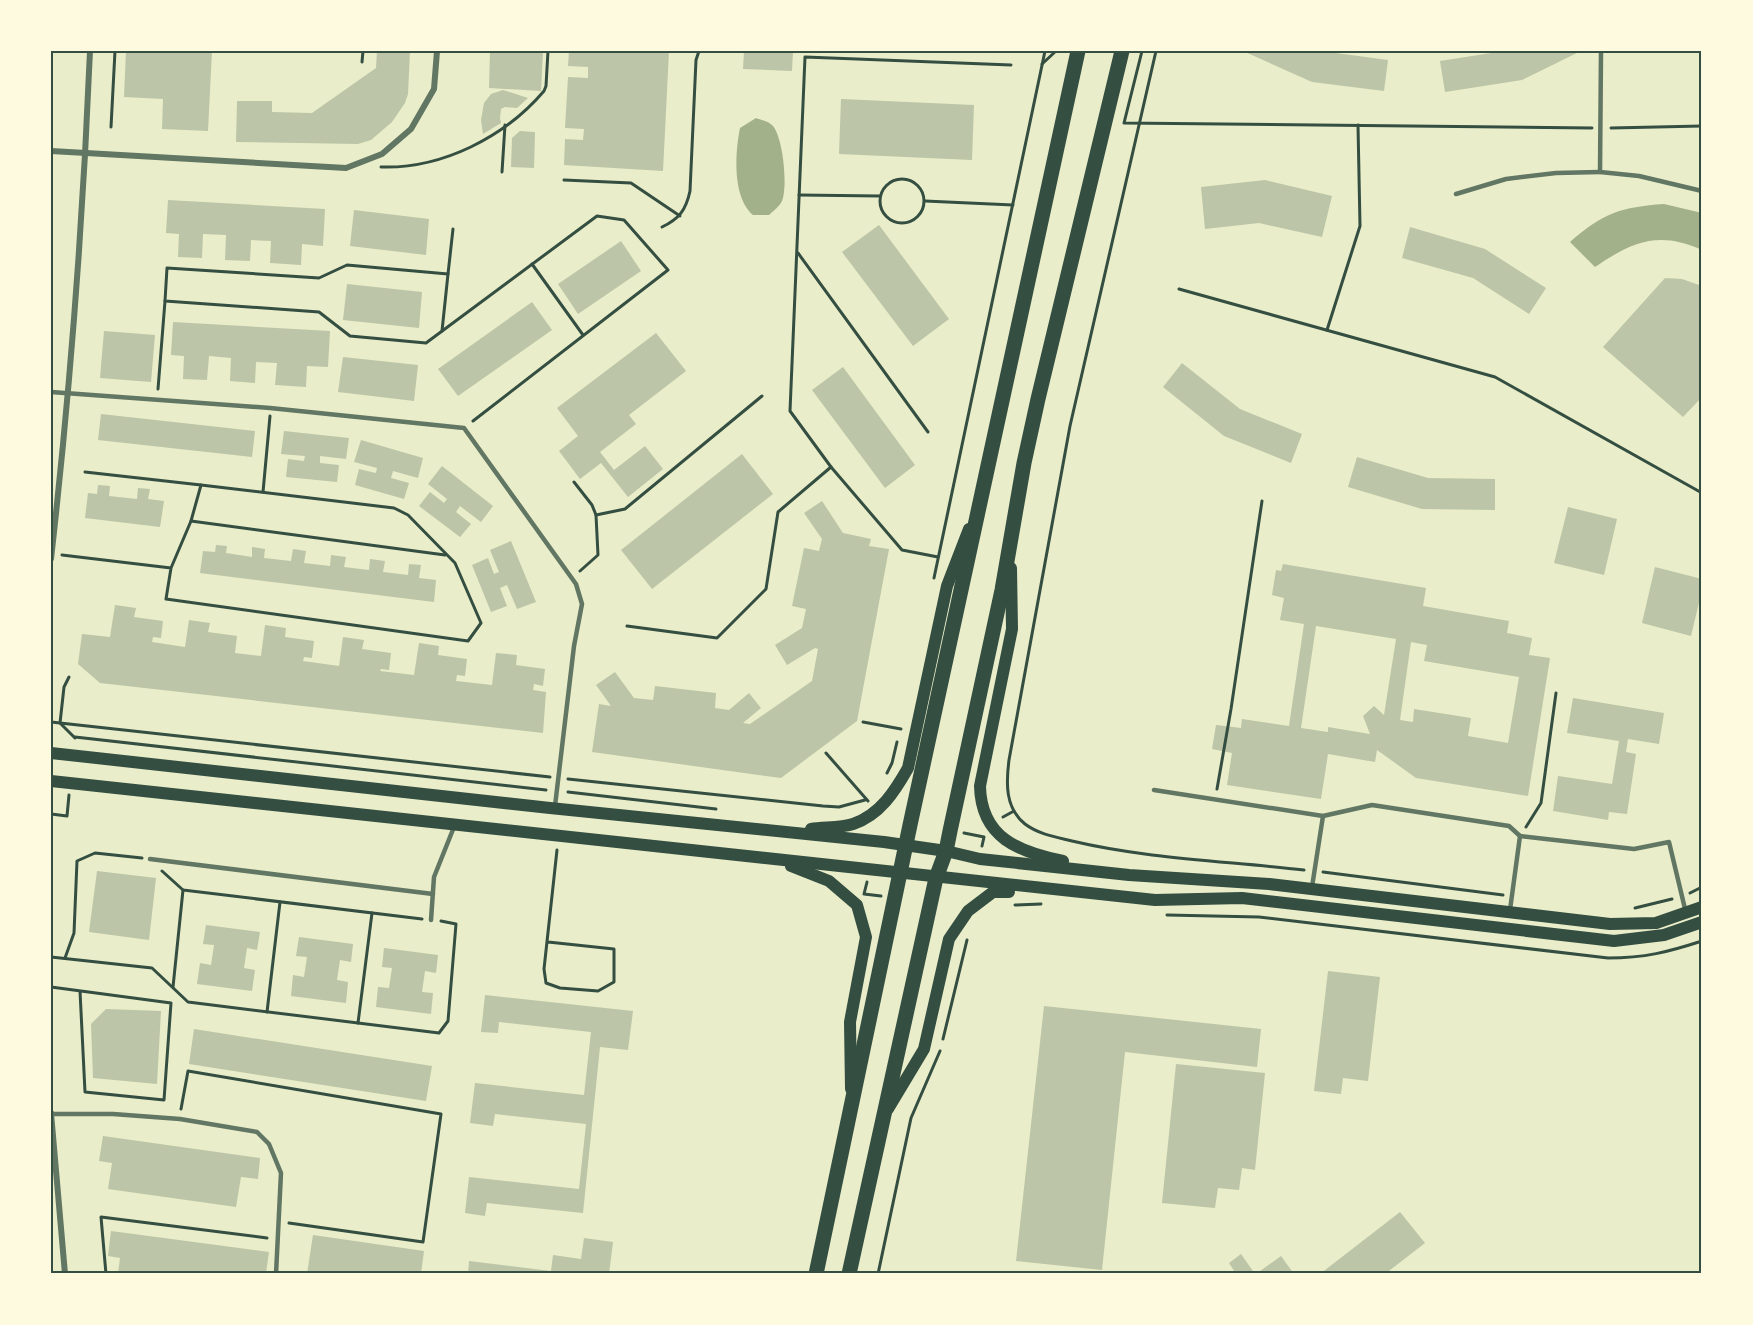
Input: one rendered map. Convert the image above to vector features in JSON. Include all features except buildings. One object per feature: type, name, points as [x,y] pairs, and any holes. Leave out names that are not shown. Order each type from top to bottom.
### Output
[{"type":"main road","points":[[816,1274],[906,845],[1078,51]]},
{"type":"main road","points":[[849,1274],[936,878],[946,851],[1002,590],[1038,399],[1122,51]]},
{"type":"main road","points":[[789,832],[853,824],[878,810],[896,789],[908,768],[947,586],[984,489]]},
{"type":"main road","points":[[1010,540],[1012,629],[980,786],[980,797],[985,816],[1001,837],[1020,848],[1049,858],[1129,875]]},
{"type":"main road","points":[[51,753],[906,845],[946,851],[968,858],[1129,875],[1311,889],[1610,924],[1656,923],[1702,907]]},
{"type":"main road","points":[[51,782],[936,878],[1155,900],[1242,898],[1614,941],[1664,935],[1702,922]]},
{"type":"main road","points":[[776,860],[829,881],[857,905],[866,937],[850,1022],[851,1109]]},
{"type":"main road","points":[[884,1115],[924,1049],[949,939],[968,911],[993,892],[1059,890]]},
{"type":"street","points":[[51,559],[67,394],[86,152],[90,51]]},
{"type":"street","points":[[51,151],[346,168],[382,154],[411,129],[434,89],[437,51]]},
{"type":"street","points":[[51,1113],[65,1274]]},
{"type":"lane","points":[[1600,172],[1601,51]]},
{"type":"lane","points":[[1456,194],[1506,178],[1556,173],[1600,172],[1639,176],[1702,191]]},
{"type":"lane","points":[[51,392],[270,408],[464,428],[572,578],[582,604],[574,646],[554,808]]},
{"type":"lane","points":[[1154,790],[1323,816],[1372,805],[1509,826],[1521,836],[1634,849],[1669,842],[1686,913]]},
{"type":"lane","points":[[1311,889],[1323,816]]},
{"type":"lane","points":[[431,920],[434,877],[455,825]]},
{"type":"lane","points":[[1509,912],[1521,836]]},
{"type":"lane","points":[[150,859],[433,894]]},
{"type":"lane","points":[[51,1113],[112,1114],[180,1119],[257,1132],[269,1144],[281,1173],[276,1274]]},
{"type":"path","points":[[111,127],[116,51]]},
{"type":"path","points":[[362,62],[363,51]]},
{"type":"path","points":[[367,160],[373,167],[396,168],[459,153],[490,137],[544,91],[548,51]]},
{"type":"path","points":[[662,226],[680,216],[688,202],[696,60],[699,51]]},
{"type":"path","points":[[933,580],[1045,51]]},
{"type":"path","points":[[1042,64],[1056,51]]},
{"type":"path","points":[[1142,51],[1124,123],[1600,128],[1702,126]]},
{"type":"path","points":[[1156,51],[1056,496],[1006,780],[1008,795],[1014,811],[1036,831],[1133,854],[1231,861],[1512,896]]},
{"type":"path","points":[[938,557],[902,550],[831,467],[790,411],[805,57],[1011,65]]},
{"type":"path","points":[[502,172],[505,125]]},
{"type":"path","points":[[1327,330],[1360,226],[1358,125]]},
{"type":"path","points":[[902,178],[916,182],[924,194],[924,208],[915,219],[902,223],[894,222],[882,212],[880,196],[888,183],[902,178]]},
{"type":"path","points":[[564,180],[631,183],[680,216]]},
{"type":"path","points":[[799,195],[880,196]]},
{"type":"path","points":[[925,201],[1013,205]]},
{"type":"path","points":[[165,301],[319,312],[350,336],[426,343],[597,216],[624,220],[668,270],[464,428]]},
{"type":"path","points":[[442,332],[453,229]]},
{"type":"path","points":[[796,252],[928,432]]},
{"type":"path","points":[[532,264],[584,335]]},
{"type":"path","points":[[158,400],[167,268],[319,278],[347,265],[448,274]]},
{"type":"path","points":[[1179,289],[1495,377],[1702,493]]},
{"type":"path","points":[[596,516],[625,509],[762,396]]},
{"type":"path","points":[[263,492],[270,408]]},
{"type":"path","points":[[627,626],[717,638],[766,589],[777,512],[831,467]]},
{"type":"path","points":[[85,472],[201,485],[263,492],[394,508],[408,515],[454,563],[481,623],[468,641],[166,599],[171,567],[191,521],[201,485]]},
{"type":"path","points":[[572,578],[598,555],[596,516],[592,505],[574,482]]},
{"type":"path","points":[[1215,800],[1232,710],[1262,501]]},
{"type":"path","points":[[191,521],[447,555]]},
{"type":"path","points":[[52,554],[171,567]]},
{"type":"path","points":[[69,677],[64,687],[60,723],[823,806],[845,806],[867,800]]},
{"type":"path","points":[[1521,836],[1540,803],[1556,693]]},
{"type":"path","points":[[863,722],[900,729]]},
{"type":"path","points":[[75,737],[722,810]]},
{"type":"path","points":[[883,781],[892,763],[898,740]]},
{"type":"path","points":[[852,809],[867,800],[872,793]]},
{"type":"path","points":[[548,942],[614,949],[614,982],[598,991],[560,988],[546,983],[544,969],[558,836]]},
{"type":"path","points":[[51,957],[152,968],[188,1002],[439,1033],[448,1021],[456,924],[183,890],[150,859],[94,853],[77,861],[74,933],[65,958]]},
{"type":"path","points":[[1628,909],[1682,897],[1702,887]]},
{"type":"path","points":[[173,987],[183,890]]},
{"type":"path","points":[[267,1012],[280,902]]},
{"type":"path","points":[[1010,905],[1041,904]]},
{"type":"path","points":[[358,1023],[372,913]]},
{"type":"path","points":[[1158,915],[1259,917],[1608,958],[1638,958],[1661,954],[1702,941]]},
{"type":"path","points":[[878,1274],[911,1118],[939,1055],[968,938]]},
{"type":"path","points":[[51,987],[81,991],[171,1003],[164,1100],[85,1092],[81,991]]},
{"type":"path","points":[[180,1119],[188,1071],[441,1114],[423,1242],[278,1222]]},
{"type":"path","points":[[106,1274],[102,1216],[278,1240]]},
{"type":"shaded area","points":[[756,118],[773,126],[777,132],[784,162],[784,194],[778,207],[769,215],[753,215],[746,207],[738,186],[736,162],[740,128]]},
{"type":"shaded area","points":[[1664,204],[1702,213],[1702,250],[1672,241],[1646,242],[1621,251],[1595,267],[1570,242],[1593,224],[1613,213],[1636,207]]}]
